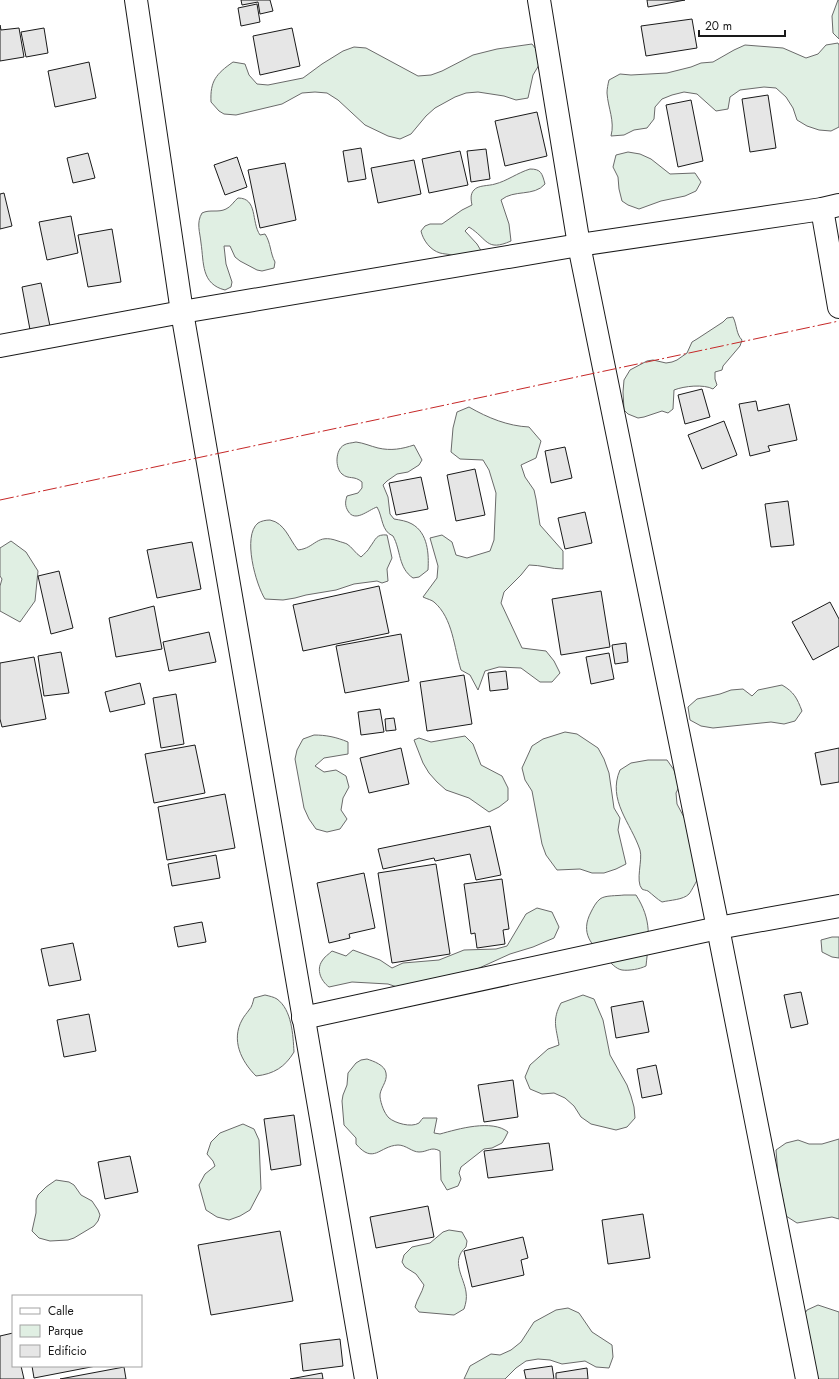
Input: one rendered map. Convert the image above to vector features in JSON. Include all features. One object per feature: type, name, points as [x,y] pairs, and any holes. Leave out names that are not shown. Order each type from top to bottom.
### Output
[{"type":"street","points":[[136,0],[182,312],[366,1379]]},
{"type":"street","points":[[539,0],[579,245],[718,928],[807,1379]]},
{"type":"street","points":[[0,346],[182,312],[579,245],[831,207],[839,307]]},
{"type":"street","points":[[303,1018],[718,928],[839,906]]},
{"type":"green space","points":[[838,0],[839,39],[833,33],[832,16]]},
{"type":"green space","points":[[838,43],[839,127],[831,131],[819,130],[807,126],[797,120],[793,108],[786,97],[776,88],[764,87],[740,90],[730,97],[728,109],[716,111],[697,94],[684,92],[672,95],[662,99],[655,107],[654,119],[647,128],[634,130],[624,135],[611,136],[612,125],[607,88],[609,80],[620,74],[631,75],[667,73],[701,63],[713,62],[745,45],[783,48],[806,58],[818,54],[826,45]]},
{"type":"green space","points":[[532,44],[539,53],[539,65],[533,75],[528,98],[516,100],[504,96],[478,92],[466,93],[435,108],[411,134],[400,139],[388,136],[365,125],[338,100],[327,93],[302,93],[282,104],[236,115],[224,114],[211,102],[213,83],[215,79],[222,70],[233,62],[245,64],[249,75],[257,84],[268,85],[303,78],[343,51],[354,47],[366,48],[418,76],[431,75],[442,71],[473,55],[497,49]]},
{"type":"green space","points":[[628,152],[640,154],[651,159],[670,174],[695,173],[701,182],[696,191],[685,196],[661,201],[639,209],[628,205],[622,201],[618,177],[613,167],[616,155]]},
{"type":"green space","points":[[530,169],[540,172],[545,184],[530,192],[512,195],[501,200],[509,224],[511,241],[503,244],[492,245],[469,227],[465,231],[477,244],[483,254],[458,259],[451,255],[436,252],[423,238],[421,231],[425,226],[430,224],[442,224],[472,205],[471,195],[476,188],[499,183]]},
{"type":"green space","points":[[238,198],[249,202],[257,230],[260,235],[265,234],[267,237],[275,262],[274,268],[262,271],[257,270],[235,257],[230,246],[224,246],[226,264],[232,282],[231,287],[225,290],[212,283],[205,272],[199,231],[199,220],[202,213],[226,209]]},
{"type":"green space","points":[[733,317],[742,340],[740,346],[723,366],[722,370],[715,372],[717,385],[713,389],[705,386],[694,386],[674,390],[673,409],[668,413],[662,411],[638,418],[628,414],[624,410],[624,380],[630,370],[647,361],[653,360],[666,363],[677,360],[687,353],[692,342],[727,318]]},
{"type":"green space","points":[[469,407],[498,421],[529,427],[541,441],[536,458],[521,465],[525,477],[534,490],[540,525],[563,551],[563,569],[529,565],[504,592],[501,603],[522,648],[546,651],[554,661],[560,673],[552,682],[540,682],[521,668],[499,667],[485,671],[478,690],[470,675],[461,670],[452,634],[445,616],[434,602],[423,597],[437,578],[438,566],[430,538],[442,535],[452,542],[456,555],[467,558],[490,551],[494,540],[496,493],[489,470],[483,460],[460,459],[451,452],[453,428],[457,412]]},
{"type":"green space","points":[[356,442],[387,449],[414,445],[422,460],[419,465],[408,472],[397,474],[383,485],[388,497],[390,514],[394,519],[406,521],[412,524],[424,538],[428,551],[428,570],[419,577],[413,578],[408,574],[402,564],[396,541],[393,536],[386,531],[377,507],[358,516],[354,516],[347,509],[347,496],[358,493],[362,488],[362,482],[342,474],[338,468],[337,459],[341,447],[348,443]]},
{"type":"green space","points":[[270,520],[279,524],[283,528],[298,550],[309,547],[320,540],[331,539],[347,544],[361,557],[378,536],[387,535],[392,558],[387,569],[388,581],[382,583],[377,581],[354,584],[336,590],[283,600],[265,599],[261,592],[252,561],[251,538],[253,529],[258,523]]},
{"type":"green space","points":[[11,541],[26,552],[38,571],[35,601],[20,622],[0,611],[0,586],[2,579],[0,576],[0,548]]},
{"type":"green space","points":[[782,685],[795,696],[802,711],[795,721],[784,724],[771,722],[713,728],[701,726],[690,720],[688,707],[697,699],[731,690],[743,689],[752,696],[758,690]]},
{"type":"green space","points":[[565,732],[577,734],[598,748],[609,773],[614,808],[620,818],[618,830],[626,864],[604,873],[592,873],[580,869],[557,870],[546,855],[542,844],[532,791],[525,780],[522,768],[532,746],[543,739]]},
{"type":"green space","points":[[314,735],[323,735],[348,742],[348,754],[324,758],[315,766],[324,772],[336,770],[346,776],[349,787],[343,798],[341,810],[347,819],[340,829],[327,832],[316,829],[304,808],[295,759],[297,750],[303,739]]},
{"type":"green space","points":[[465,736],[473,744],[481,765],[502,776],[508,788],[508,800],[489,812],[469,798],[446,790],[437,782],[423,763],[414,740],[419,738],[431,742]]},
{"type":"green space","points":[[648,760],[667,760],[674,770],[679,787],[676,793],[677,804],[686,821],[702,872],[690,893],[686,896],[680,899],[662,902],[648,891],[642,889],[640,885],[640,850],[622,811],[616,791],[620,770],[631,763]]},
{"type":"green space","points":[[636,895],[645,913],[647,921],[648,947],[646,966],[638,969],[622,970],[616,967],[596,949],[587,932],[588,919],[596,903],[600,899],[608,896]]},
{"type":"green space","points":[[537,908],[552,912],[559,927],[554,938],[533,947],[510,954],[477,969],[400,988],[388,984],[352,982],[329,987],[322,979],[319,972],[320,964],[332,951],[346,956],[353,950],[380,960],[392,968],[403,963],[439,960],[464,950],[496,949],[507,946],[526,914]]},
{"type":"green space","points":[[839,937],[839,958],[832,957],[822,952],[821,940]]},
{"type":"green space","points":[[265,995],[277,999],[286,1010],[291,1023],[294,1052],[283,1066],[268,1074],[256,1076],[242,1057],[239,1050],[237,1035],[242,1020],[251,1007],[254,998]]},
{"type":"green space","points":[[583,995],[594,999],[603,1020],[610,1055],[627,1085],[631,1096],[635,1118],[627,1127],[616,1130],[591,1124],[581,1117],[574,1106],[565,1098],[554,1093],[542,1094],[530,1089],[525,1077],[530,1065],[548,1049],[559,1045],[556,1028],[556,1014],[561,1003]]},
{"type":"green space","points":[[367,1059],[378,1064],[385,1070],[386,1079],[380,1097],[384,1111],[392,1120],[403,1124],[412,1125],[419,1123],[423,1118],[437,1118],[434,1133],[440,1134],[475,1126],[493,1126],[508,1132],[505,1138],[502,1143],[492,1148],[484,1149],[461,1167],[459,1173],[461,1179],[458,1186],[447,1190],[441,1180],[440,1151],[434,1149],[416,1152],[404,1146],[398,1145],[391,1146],[377,1153],[367,1153],[356,1144],[356,1138],[344,1125],[342,1101],[347,1085],[348,1073],[356,1063]]},
{"type":"green space","points":[[243,1124],[254,1129],[259,1140],[261,1189],[250,1210],[229,1220],[217,1217],[206,1210],[199,1185],[205,1174],[215,1166],[207,1154],[211,1142],[220,1133]]},
{"type":"green space","points":[[839,1139],[839,1219],[832,1217],[797,1223],[786,1216],[778,1175],[776,1150],[786,1143],[798,1140],[809,1144],[822,1144]]},
{"type":"green space","points":[[56,1180],[69,1182],[74,1185],[81,1195],[92,1201],[100,1215],[94,1226],[74,1238],[68,1240],[50,1241],[39,1238],[32,1231],[38,1195]]},
{"type":"green space","points":[[449,1230],[462,1232],[467,1241],[466,1247],[461,1252],[458,1263],[465,1286],[466,1300],[464,1309],[454,1315],[419,1312],[415,1307],[424,1285],[416,1274],[405,1267],[402,1262],[404,1255],[412,1247],[430,1243],[443,1232]]},
{"type":"green space","points":[[818,1305],[839,1312],[839,1379],[818,1379],[813,1362],[804,1315],[807,1310]]},
{"type":"green space","points":[[568,1308],[579,1313],[592,1332],[612,1345],[613,1357],[609,1368],[596,1367],[585,1361],[562,1364],[550,1360],[538,1359],[526,1361],[505,1379],[464,1379],[470,1366],[491,1354],[500,1355],[511,1350],[521,1342],[534,1322],[556,1310]]},
{"type":"building","points":[[241,0],[270,0],[273,11],[260,14],[258,2],[242,5]]},
{"type":"building","points":[[647,0],[685,0],[648,7]]},
{"type":"building","points":[[257,4],[260,22],[241,26],[238,8]]},
{"type":"building","points":[[692,19],[697,48],[646,56],[641,26]]},
{"type":"building","points":[[0,25],[1,30],[19,28],[24,57],[0,61]]},
{"type":"building","points":[[44,28],[48,53],[26,57],[21,32]]},
{"type":"building","points":[[292,28],[300,66],[260,75],[253,36]]},
{"type":"building","points":[[89,62],[96,98],[55,107],[48,71]]},
{"type":"building","points":[[768,95],[776,148],[750,152],[742,99]]},
{"type":"building","points":[[691,100],[703,161],[678,167],[666,105]]},
{"type":"building","points":[[537,112],[547,156],[505,166],[495,121]]},
{"type":"building","points":[[361,148],[366,179],[348,182],[343,151]]},
{"type":"building","points":[[486,149],[490,179],[471,182],[467,151]]},
{"type":"building","points":[[460,151],[468,185],[429,193],[422,159]]},
{"type":"building","points":[[88,153],[95,178],[73,183],[67,158]]},
{"type":"building","points":[[237,157],[247,187],[225,195],[214,165]]},
{"type":"building","points":[[414,160],[421,194],[378,203],[371,168]]},
{"type":"building","points":[[285,163],[296,220],[260,228],[248,170]]},
{"type":"building","points":[[4,193],[12,226],[0,229],[0,194]]},
{"type":"building","points":[[71,216],[78,253],[47,260],[39,222]]},
{"type":"building","points":[[112,229],[121,282],[88,287],[78,235]]},
{"type":"building","points":[[41,283],[51,331],[31,335],[22,287]]},
{"type":"building","points":[[702,389],[710,417],[685,424],[678,395]]},
{"type":"building","points":[[756,401],[758,411],[789,404],[797,440],[768,446],[770,451],[750,456],[739,404]]},
{"type":"building","points":[[724,421],[737,455],[702,469],[688,435]]},
{"type":"building","points":[[565,447],[572,478],[551,483],[545,451]]},
{"type":"building","points":[[475,469],[485,515],[456,521],[447,475]]},
{"type":"building","points":[[421,477],[428,509],[396,515],[389,483]]},
{"type":"building","points":[[788,501],[794,545],[771,547],[765,504]]},
{"type":"building","points":[[585,512],[592,543],[565,549],[558,518]]},
{"type":"building","points":[[192,542],[201,589],[157,598],[147,550]]},
{"type":"building","points":[[59,571],[73,628],[51,634],[38,576]]},
{"type":"building","points":[[379,586],[389,633],[303,651],[293,605]]},
{"type":"building","points":[[601,591],[610,647],[561,655],[552,599]]},
{"type":"building","points":[[830,602],[839,619],[839,646],[813,660],[792,622]]},
{"type":"building","points":[[154,606],[162,649],[116,657],[109,618]]},
{"type":"building","points":[[209,632],[216,662],[169,671],[163,642]]},
{"type":"building","points":[[401,634],[409,681],[345,693],[336,646]]},
{"type":"building","points":[[626,643],[628,662],[615,664],[612,645]]},
{"type":"building","points":[[61,652],[69,693],[44,696],[38,656]]},
{"type":"building","points":[[609,653],[614,679],[591,684],[586,657]]},
{"type":"building","points":[[34,657],[46,719],[2,727],[0,719],[0,663]]},
{"type":"building","points":[[506,671],[508,689],[490,691],[488,673]]},
{"type":"building","points":[[464,675],[472,724],[427,731],[420,682]]},
{"type":"building","points":[[140,683],[145,704],[110,712],[105,692]]},
{"type":"building","points":[[176,694],[184,744],[161,748],[153,698]]},
{"type":"building","points":[[380,709],[384,732],[361,735],[358,712]]},
{"type":"building","points":[[394,718],[396,730],[386,731],[385,719]]},
{"type":"building","points":[[195,745],[205,793],[154,803],[145,754]]},
{"type":"building","points":[[401,748],[409,784],[369,793],[360,758]]},
{"type":"building","points":[[839,748],[839,782],[821,785],[815,753]]},
{"type":"building","points":[[225,794],[235,848],[167,860],[158,807]]},
{"type":"building","points":[[490,826],[501,875],[476,880],[470,854],[435,861],[434,858],[383,869],[378,849]]},
{"type":"building","points":[[216,855],[220,878],[172,886],[168,864]]},
{"type":"building","points":[[436,864],[450,954],[392,963],[378,873]]},
{"type":"building","points":[[364,873],[375,928],[349,934],[350,938],[329,943],[317,883]]},
{"type":"building","points":[[502,879],[509,929],[503,930],[505,944],[477,948],[475,933],[471,934],[464,884]]},
{"type":"building","points":[[202,922],[206,942],[178,947],[174,927]]},
{"type":"building","points":[[73,943],[81,980],[49,986],[41,949]]},
{"type":"building","points":[[801,992],[808,1024],[791,1028],[784,995]]},
{"type":"building","points":[[643,1001],[649,1032],[616,1038],[611,1007]]},
{"type":"building","points":[[89,1014],[96,1051],[64,1057],[57,1020]]},
{"type":"building","points":[[656,1065],[662,1094],[642,1098],[637,1069]]},
{"type":"building","points":[[513,1080],[518,1117],[484,1122],[478,1085]]},
{"type":"building","points":[[294,1115],[301,1165],[271,1170],[264,1119]]},
{"type":"building","points":[[549,1143],[553,1170],[488,1178],[484,1151]]},
{"type":"building","points":[[130,1156],[138,1192],[105,1199],[98,1162]]},
{"type":"building","points":[[428,1206],[434,1237],[376,1248],[370,1217]]},
{"type":"building","points":[[643,1214],[650,1258],[608,1264],[602,1220]]},
{"type":"building","points":[[280,1231],[293,1301],[211,1315],[198,1245]]},
{"type":"building","points":[[523,1237],[528,1258],[521,1260],[524,1275],[472,1287],[464,1251]]},
{"type":"building","points":[[12,1333],[12,1367],[21,1367],[24,1379],[0,1379],[0,1336]]},
{"type":"building","points":[[340,1339],[343,1366],[303,1371],[300,1344]]},
{"type":"building","points":[[552,1366],[554,1379],[526,1379],[524,1370]]},
{"type":"building","points":[[32,1367],[91,1367],[34,1378]]},
{"type":"building","points":[[124,1367],[126,1379],[60,1379]]},
{"type":"building","points":[[587,1368],[588,1379],[556,1379],[556,1373]]},
{"type":"building","points":[[322,1373],[323,1379],[290,1379]]},
{"type":"power","points":[[0,500],[839,321]]}]
